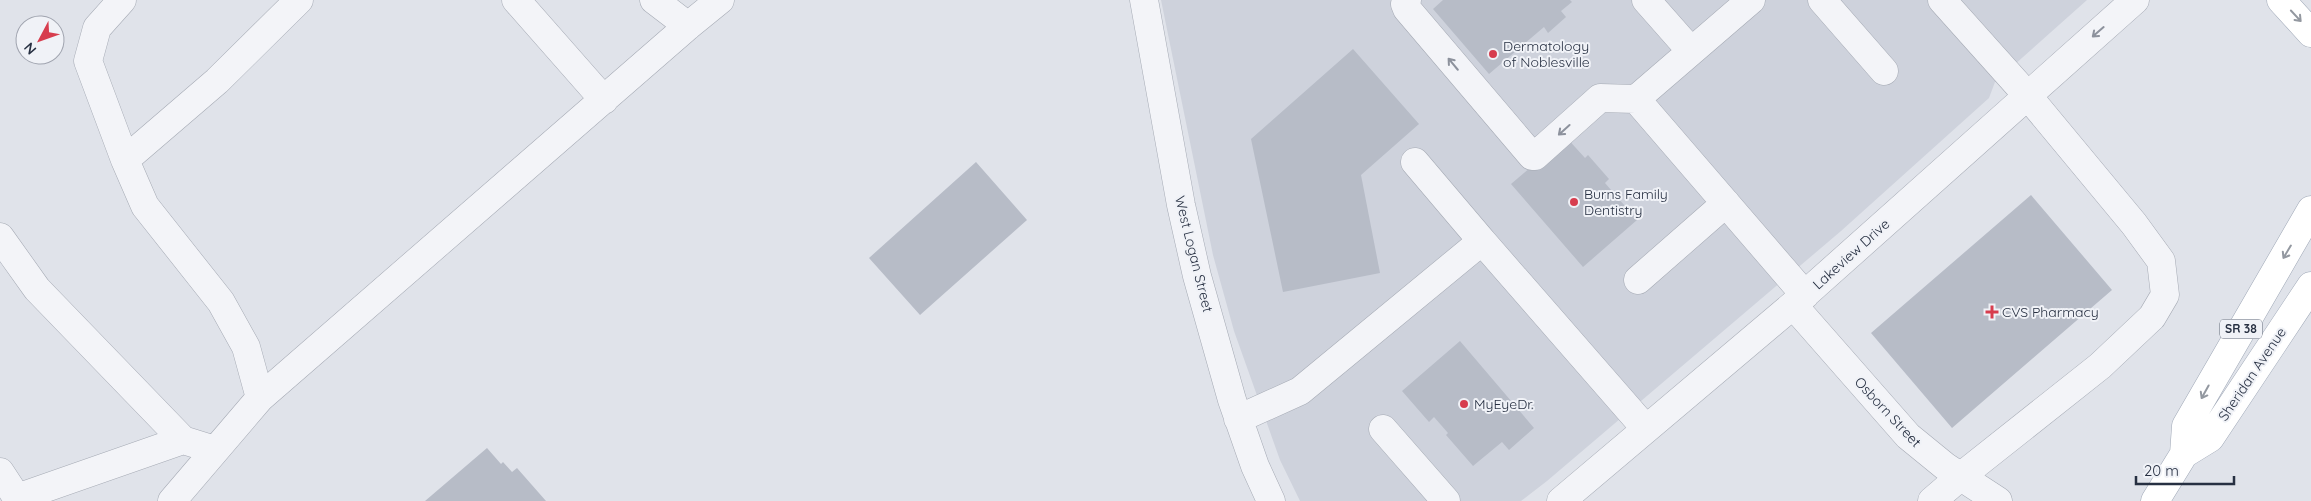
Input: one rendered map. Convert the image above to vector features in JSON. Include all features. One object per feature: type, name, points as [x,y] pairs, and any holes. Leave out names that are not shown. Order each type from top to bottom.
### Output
[{"type":"main road","points":[[2281,0],[2311,32]]},
{"type":"main road","name":"Sheridan Avenue","points":[[2184,454],[2186,426],[2311,210]]},
{"type":"main road","name":"Sheridan Avenue","points":[[2155,501],[2184,454],[2210,438],[2308,299]]},
{"type":"street","points":[[122,0],[97,28],[88,61],[125,160],[145,206],[221,302],[246,347],[260,398]]},
{"type":"street","points":[[125,160],[217,80],[299,0]]},
{"type":"street","points":[[516,0],[604,100]]},
{"type":"street","points":[[654,0],[688,26]]},
{"type":"street","points":[[172,501],[260,398],[720,0]]},
{"type":"street","name":"West Logan Street","points":[[1144,0],[1180,205],[1197,276],[1238,419],[1255,466],[1271,501]]},
{"type":"street","points":[[1407,0],[1407,9],[1532,156],[1535,156],[1600,98],[1636,99],[1691,51],[1739,4]]},
{"type":"street","points":[[1646,0],[1691,51]]},
{"type":"street","points":[[1822,0],[1884,72]]},
{"type":"street","points":[[1932,501],[1960,476],[2100,366],[2152,317],[2166,295],[2161,261],[2134,224],[2027,95],[1942,0]]},
{"type":"street","name":"Lakeview Drive","points":[[1561,501],[1799,300],[2134,0]]},
{"type":"street","name":"Osborn Street","points":[[1636,99],[1726,202],[1799,300],[1908,436],[1960,476],[1998,501]]},
{"type":"street","points":[[1415,162],[1646,430]]},
{"type":"street","points":[[1638,280],[1726,202]]},
{"type":"street","points":[[0,237],[37,289],[183,440],[215,450]]},
{"type":"street","points":[[1238,419],[1300,391],[1482,242]]},
{"type":"street","points":[[1383,429],[1446,501]]},
{"type":"street","points":[[0,472],[18,500],[183,440]]},
{"type":"shaded area","points":[[1161,0],[2087,0],[1995,82],[1989,98],[1841,231],[1521,501],[1300,501],[1280,460],[1234,331],[1213,255]]},
{"type":"building","name":"Dermatology of Noblesville","points":[[1443,0],[1570,0],[1572,2],[1561,11],[1566,17],[1548,33],[1544,27],[1489,74],[1433,9]]},
{"type":"building","points":[[1353,49],[1419,124],[1361,175],[1380,273],[1283,292],[1251,139]]},
{"type":"building","name":"Burns Family Dentistry","points":[[1566,137],[1585,158],[1588,155],[1609,179],[1605,183],[1637,220],[1583,267],[1511,184]]},
{"type":"building","points":[[976,162],[1027,220],[920,315],[869,258]]},
{"type":"building","name":"CVS Pharmacy","points":[[2031,195],[2112,290],[1952,428],[1871,333]]},
{"type":"building","name":"MyEyeDr.","points":[[1460,341],[1534,428],[1509,450],[1502,442],[1473,466],[1446,435],[1448,433],[1434,417],[1429,422],[1402,391]]},
{"type":"building","points":[[487,448],[501,464],[503,462],[512,472],[517,468],[546,501],[425,501]]},
{"type":"place","name":"Dermatology of Noblesville","points":[[1493,54]]},
{"type":"place","name":"Burns Family Dentistry","points":[[1574,202]]},
{"type":"place","name":"CVS Pharmacy","points":[[1992,312]]},
{"type":"place","name":"MyEyeDr.","points":[[1464,404]]}]
